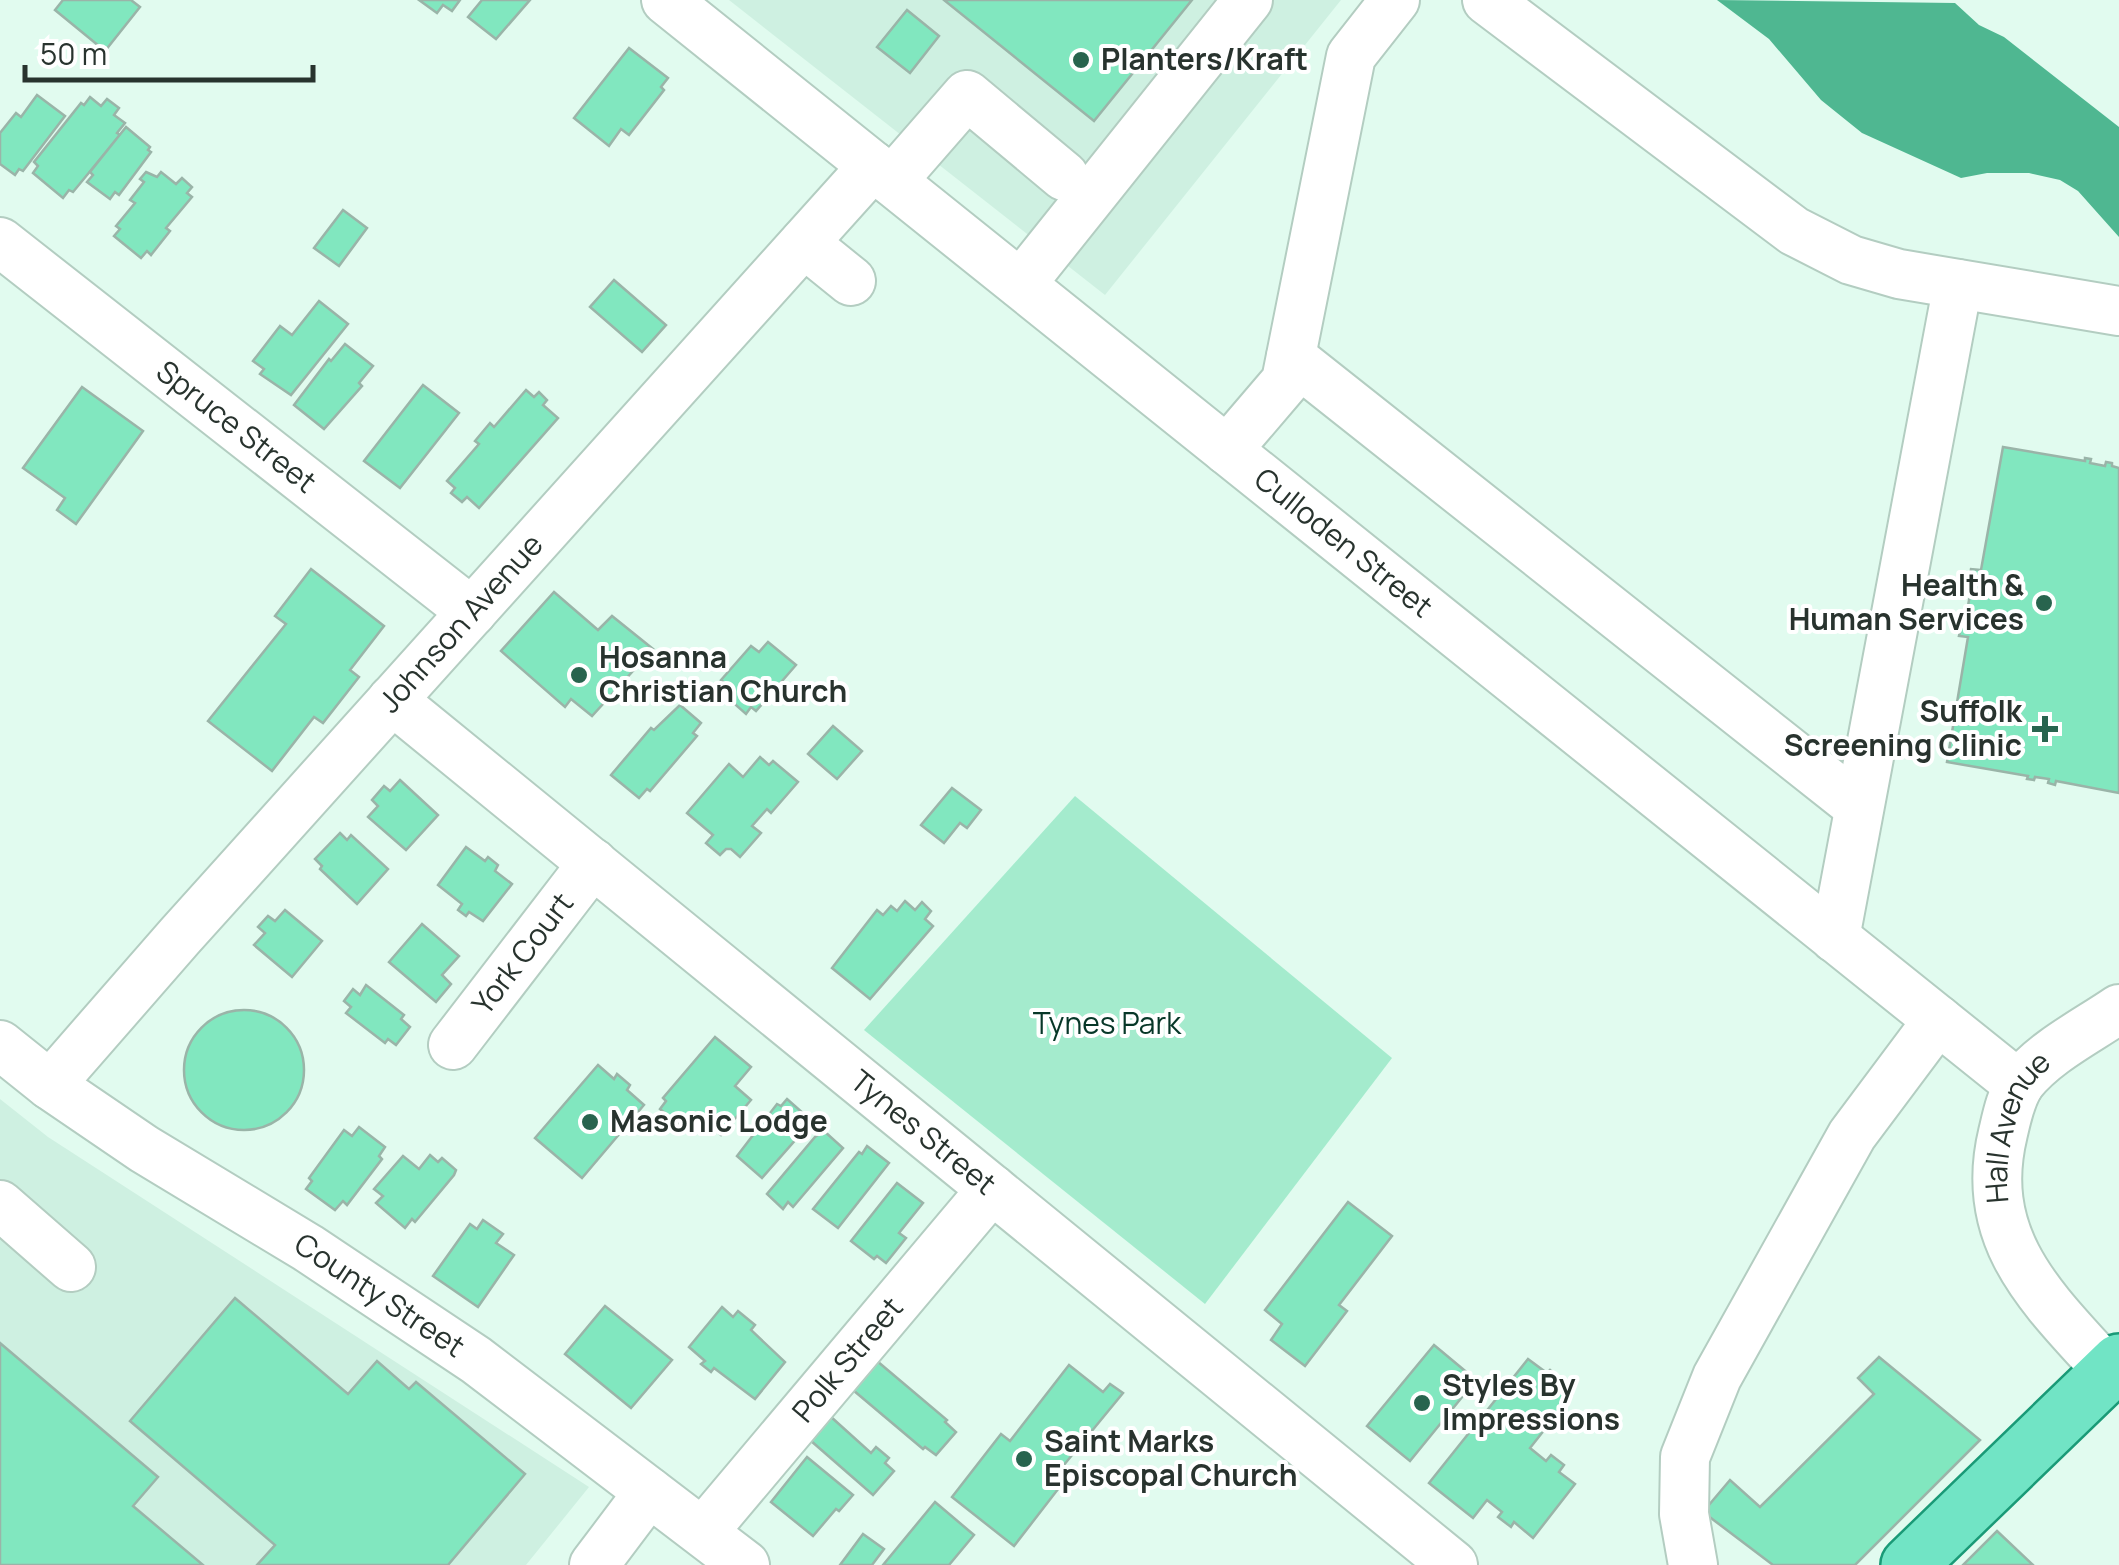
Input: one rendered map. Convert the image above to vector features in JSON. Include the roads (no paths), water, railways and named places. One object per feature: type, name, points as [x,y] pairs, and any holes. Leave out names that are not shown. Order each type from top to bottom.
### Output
[{"type":"main road","points":[[1909,1565],[2114,1367]]},
{"type":"street","name":"Culloden Street","points":[[666,0],[2019,1085]]},
{"type":"street","points":[[1021,284],[1248,0]]},
{"type":"street","points":[[1227,450],[1286,381],[1351,56],[1395,0]]},
{"type":"street","points":[[1487,0],[1794,232],[1851,260],[1898,274],[2119,311]]},
{"type":"street","name":"Johnson Avenue","points":[[50,1085],[804,242],[967,95],[1064,176]]},
{"type":"street","name":"Spruce Street","points":[[0,242],[472,612]]},
{"type":"street","points":[[804,242],[851,282]]},
{"type":"street","points":[[1835,938],[1958,284]]},
{"type":"street","points":[[1291,356],[1860,807]]},
{"type":"street","name":"Tynes Street","points":[[392,700],[1453,1565]]},
{"type":"street","name":"York Court","points":[[453,1046],[593,863]]},
{"type":"street","name":"Hall Avenue","points":[[2114,1367],[2042,1298],[2016,1259],[2000,1210],[1996,1159],[2019,1085],[2040,1062],[2119,1008]]},
{"type":"street","points":[[1692,1565],[1684,1514],[1685,1457],[1717,1378],[1852,1136],[1938,1020]]},
{"type":"street","name":"County Street","points":[[0,1045],[50,1085],[144,1149],[308,1248],[476,1360],[744,1565]]},
{"type":"street","name":"Polk Street","points":[[703,1532],[992,1189]]},
{"type":"street","points":[[0,1205],[71,1267]]},
{"type":"street","points":[[594,1565],[649,1492]]},
{"type":"place","name":"Planters/Kraft","points":[[1081,60]]},
{"type":"place","name":"Health & Human Services","points":[[2044,603]]},
{"type":"place","name":"Hosanna Christian Church","points":[[579,675]]},
{"type":"place","name":"Suffolk Screening Clinic","points":[[2045,729]]},
{"type":"place","name":"Masonic Lodge","points":[[590,1122]]},
{"type":"place","name":"Styles By Impressions","points":[[1422,1403]]},
{"type":"place","name":"Saint Marks Episcopal Church","points":[[1024,1459]]},
{"type":"park label","name":"Tynes Park","points":[[1107,1024]]}]
